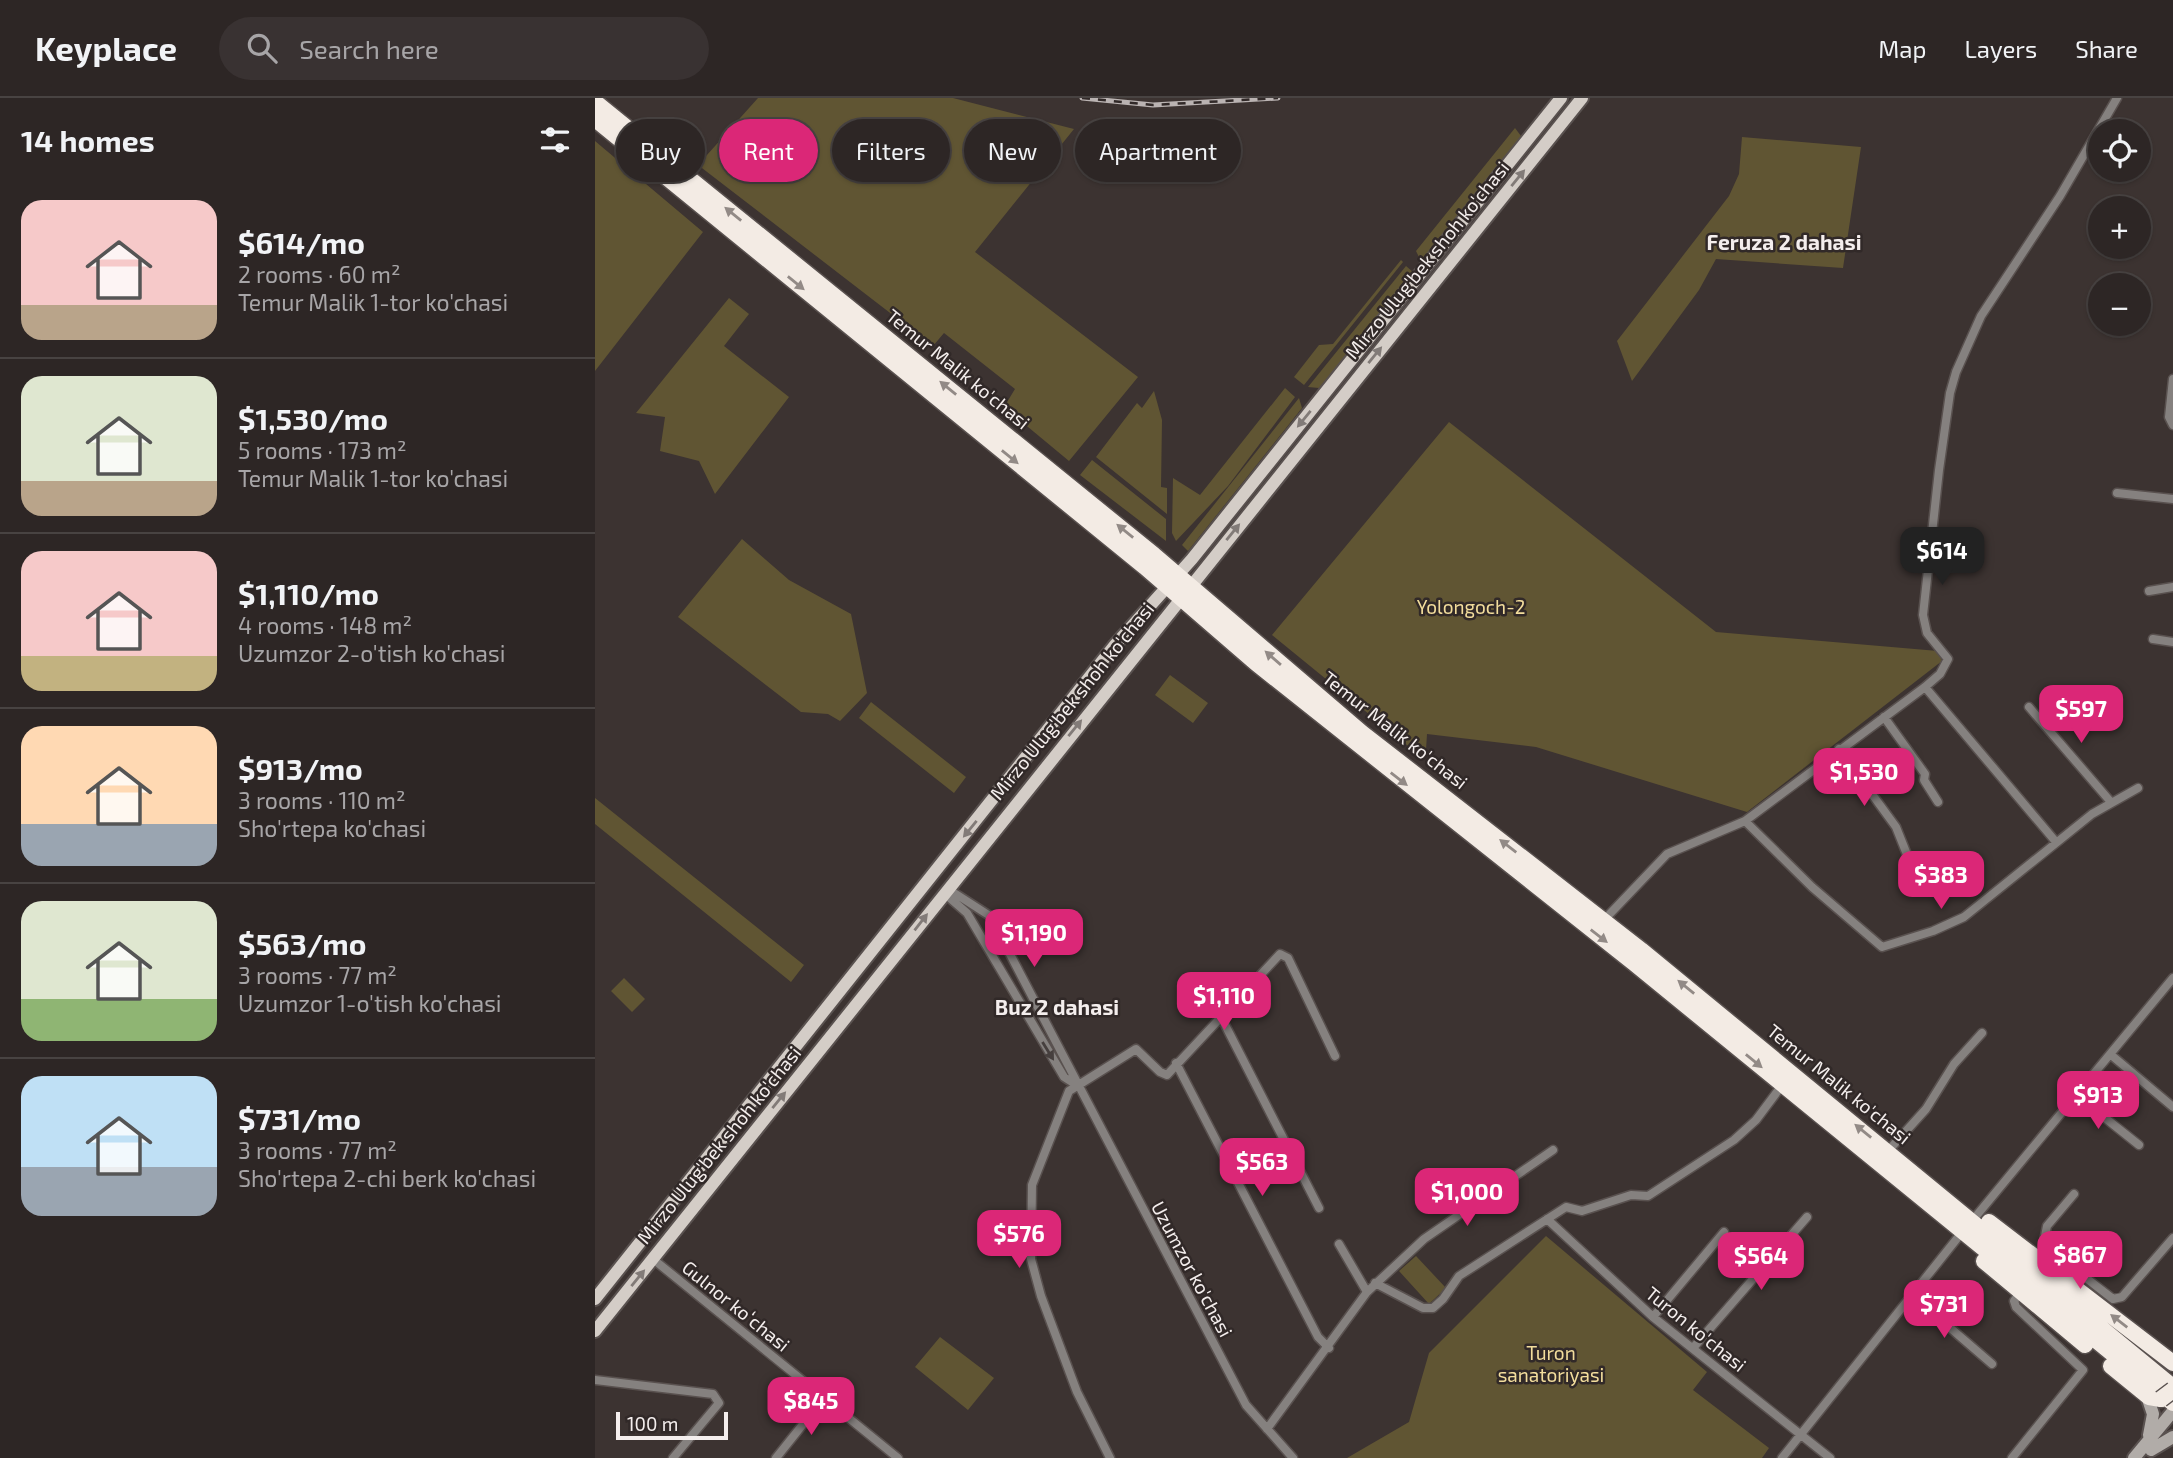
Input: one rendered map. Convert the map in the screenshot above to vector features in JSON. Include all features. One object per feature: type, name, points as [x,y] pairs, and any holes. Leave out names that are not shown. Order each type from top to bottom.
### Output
[{"type":"highway","name":"Temur Malik ko'chasi","points":[[595,102],[767,250],[1178,586],[1603,921],[1888,1151],[1920,1187]]},
{"type":"highway","name":"Temur Malik ko'chasi","points":[[595,119],[767,250]]},
{"type":"highway","name":"Temur Malik ko'chasi","points":[[1178,586],[1395,775],[1783,1084],[1920,1187],[2167,1398]]},
{"type":"highway","points":[[1968,1226],[2046,1255],[2173,1363]]},
{"type":"highway","points":[[1968,1226],[2020,1293],[2167,1398]]},
{"type":"main road","name":"Mirzo Ulug'bek shoh ko'chasi","points":[[595,1331],[1057,751],[1268,464],[1561,98]]},
{"type":"main road","name":"Mirzo Ulug'bek shoh ko'chasi","points":[[595,1299],[1146,607],[1178,586],[1280,473],[1582,98]]},
{"type":"main road","points":[[1268,464],[1280,473]]},
{"type":"main road","points":[[1041,739],[1057,751]]},
{"type":"main road","points":[[992,801],[1007,814]]},
{"type":"main road","points":[[866,958],[882,971]]},
{"type":"main road","points":[[2147,1451],[2153,1417],[2167,1398]]},
{"type":"main road","points":[[2147,1451],[2167,1398]]},
{"type":"main road","points":[[2147,1451],[2173,1423]]},
{"type":"main road","points":[[2134,1458],[2173,1437]]},
{"type":"street","points":[[1603,921],[1667,854],[1745,821],[1924,687],[1948,662],[1923,625],[1939,470],[1952,383],[1981,316],[2060,196],[2117,98]]},
{"type":"street","points":[[2173,379],[2169,418],[2173,425]]},
{"type":"street","points":[[2117,493],[2173,499]]},
{"type":"street","points":[[2149,591],[2173,587]]},
{"type":"street","points":[[2153,639],[2173,642]]},
{"type":"street","points":[[1924,687],[2056,842]]},
{"type":"street","points":[[2029,707],[2110,801]]},
{"type":"street","points":[[1884,717],[1925,774],[1924,780],[1938,802]]},
{"type":"street","points":[[1839,749],[1896,827],[1908,857]]},
{"type":"street","points":[[1745,821],[1812,887],[1882,947],[1934,931],[1964,917],[2110,801],[2138,788]]},
{"type":"street","name":"Uzumzor ko'chasi","points":[[946,891],[967,914],[1064,1077],[1078,1086]]},
{"type":"street","name":"Uzumzor ko'chasi","points":[[946,891],[990,916],[1246,1405],[1293,1458]]},
{"type":"street","points":[[1110,1458],[1077,1392],[1041,1296],[1031,1259],[1032,1185],[1069,1091],[1136,1049],[1163,1075],[1167,1075],[1275,956],[1286,955],[1335,1056]]},
{"type":"street","points":[[1782,1458],[2075,1094],[2173,978]]},
{"type":"street","points":[[1220,1015],[1319,1208]]},
{"type":"street","points":[[1888,1151],[1926,1109],[1954,1064],[1982,1033]]},
{"type":"street","points":[[2110,1054],[2173,1107]]},
{"type":"street","points":[[1176,1063],[1318,1337],[1329,1348]]},
{"type":"street","points":[[1375,1283],[1423,1308],[1433,1308],[1459,1276],[1566,1207],[1582,1211],[1631,1195],[1648,1196],[1734,1140],[1756,1120],[1783,1084]]},
{"type":"street","points":[[2075,1094],[2139,1145]]},
{"type":"street","points":[[1267,1429],[1375,1283],[1424,1240],[1553,1150]]},
{"type":"street","points":[[2074,1194],[2045,1230],[2046,1255],[2113,1299],[2118,1299],[2173,1238]]},
{"type":"street","points":[[1693,1348],[1807,1217]]},
{"type":"street","name":"Turon ko'chasi","points":[[1547,1219],[1653,1317],[1830,1458]]},
{"type":"street","points":[[1653,1317],[1724,1232]]},
{"type":"street","points":[[1339,1244],[1367,1292]]},
{"type":"street","name":"Gulnor koʻchasi","points":[[653,1259],[898,1458]]},
{"type":"street","points":[[2012,1458],[2083,1370],[2016,1307],[2014,1301],[2020,1293]]},
{"type":"street","points":[[1912,1295],[1992,1364]]},
{"type":"street","points":[[595,1380],[713,1394],[717,1398],[719,1403],[673,1458]]},
{"type":"street","points":[[776,1458],[824,1398]]},
{"type":"green space","points":[[758,98],[953,98],[1035,119],[964,119],[964,182],[1031,182],[975,252],[1138,377],[1069,461],[1004,407],[1015,389],[944,333],[933,346],[720,182],[818,182],[818,119],[739,119]]},
{"type":"green space","points":[[1061,126],[1074,129],[1061,145]]},
{"type":"green space","points":[[1515,128],[1521,136],[1421,261],[1416,251]]},
{"type":"green space","points":[[1742,137],[1861,147],[1843,268],[1716,259],[1699,290],[1632,381],[1617,341],[1729,196],[1739,174]]},
{"type":"green space","points":[[595,141],[616,159],[616,182],[644,182],[703,232],[595,371]]},
{"type":"green space","points":[[719,142],[719,181],[705,170],[705,157]]},
{"type":"green space","points":[[1401,260],[1403,262],[1304,385],[1294,377],[1319,345],[1333,344]]},
{"type":"green space","points":[[1406,266],[1413,272],[1319,388],[1308,387]]},
{"type":"green space","points":[[729,298],[749,314],[724,346],[789,397],[715,494],[699,461],[660,451],[665,417],[636,413]]},
{"type":"green space","points":[[1285,388],[1295,397],[1228,486],[1176,541],[1172,533],[1173,478],[1200,495]]},
{"type":"green space","points":[[1154,391],[1162,420],[1161,487],[1167,488],[1167,514],[1096,457],[1137,403],[1142,408]]},
{"type":"green space","points":[[1299,398],[1302,408],[1188,551],[1182,545]]},
{"type":"green space","name":"Yolongoch-2","points":[[1449,422],[1716,632],[1938,651],[1942,661],[1747,812],[1536,747],[1427,734],[1426,750],[1413,750],[1272,635]]},
{"type":"green space","points":[[1092,460],[1166,519],[1166,541],[1080,475]]},
{"type":"green space","points":[[742,539],[789,580],[851,614],[867,693],[840,721],[828,714],[801,712],[678,617]]},
{"type":"green space","points":[[1170,675],[1208,703],[1193,723],[1155,695]]},
{"type":"green space","points":[[871,702],[966,777],[954,793],[859,718]]},
{"type":"green space","points":[[595,798],[804,965],[791,982],[595,824]]},
{"type":"green space","points":[[624,978],[645,999],[632,1012],[611,991]]},
{"type":"green space","name":"Turon sanatoriyasi","points":[[1546,1236],[1707,1372],[1693,1390],[1769,1448],[1762,1458],[1347,1458],[1409,1422],[1429,1353]]},
{"type":"green space","points":[[1416,1256],[1446,1288],[1429,1304],[1399,1271]]},
{"type":"green space","points":[[940,1337],[994,1378],[968,1410],[915,1367]]},
{"type":"railway","points":[[1082,98],[1153,105],[1278,98]]},
{"type":"district","name":"Feruza 2 dahasi","points":[[1784,243]]},
{"type":"district","name":"Buz 2 dahasi","points":[[1057,1008]]}]
